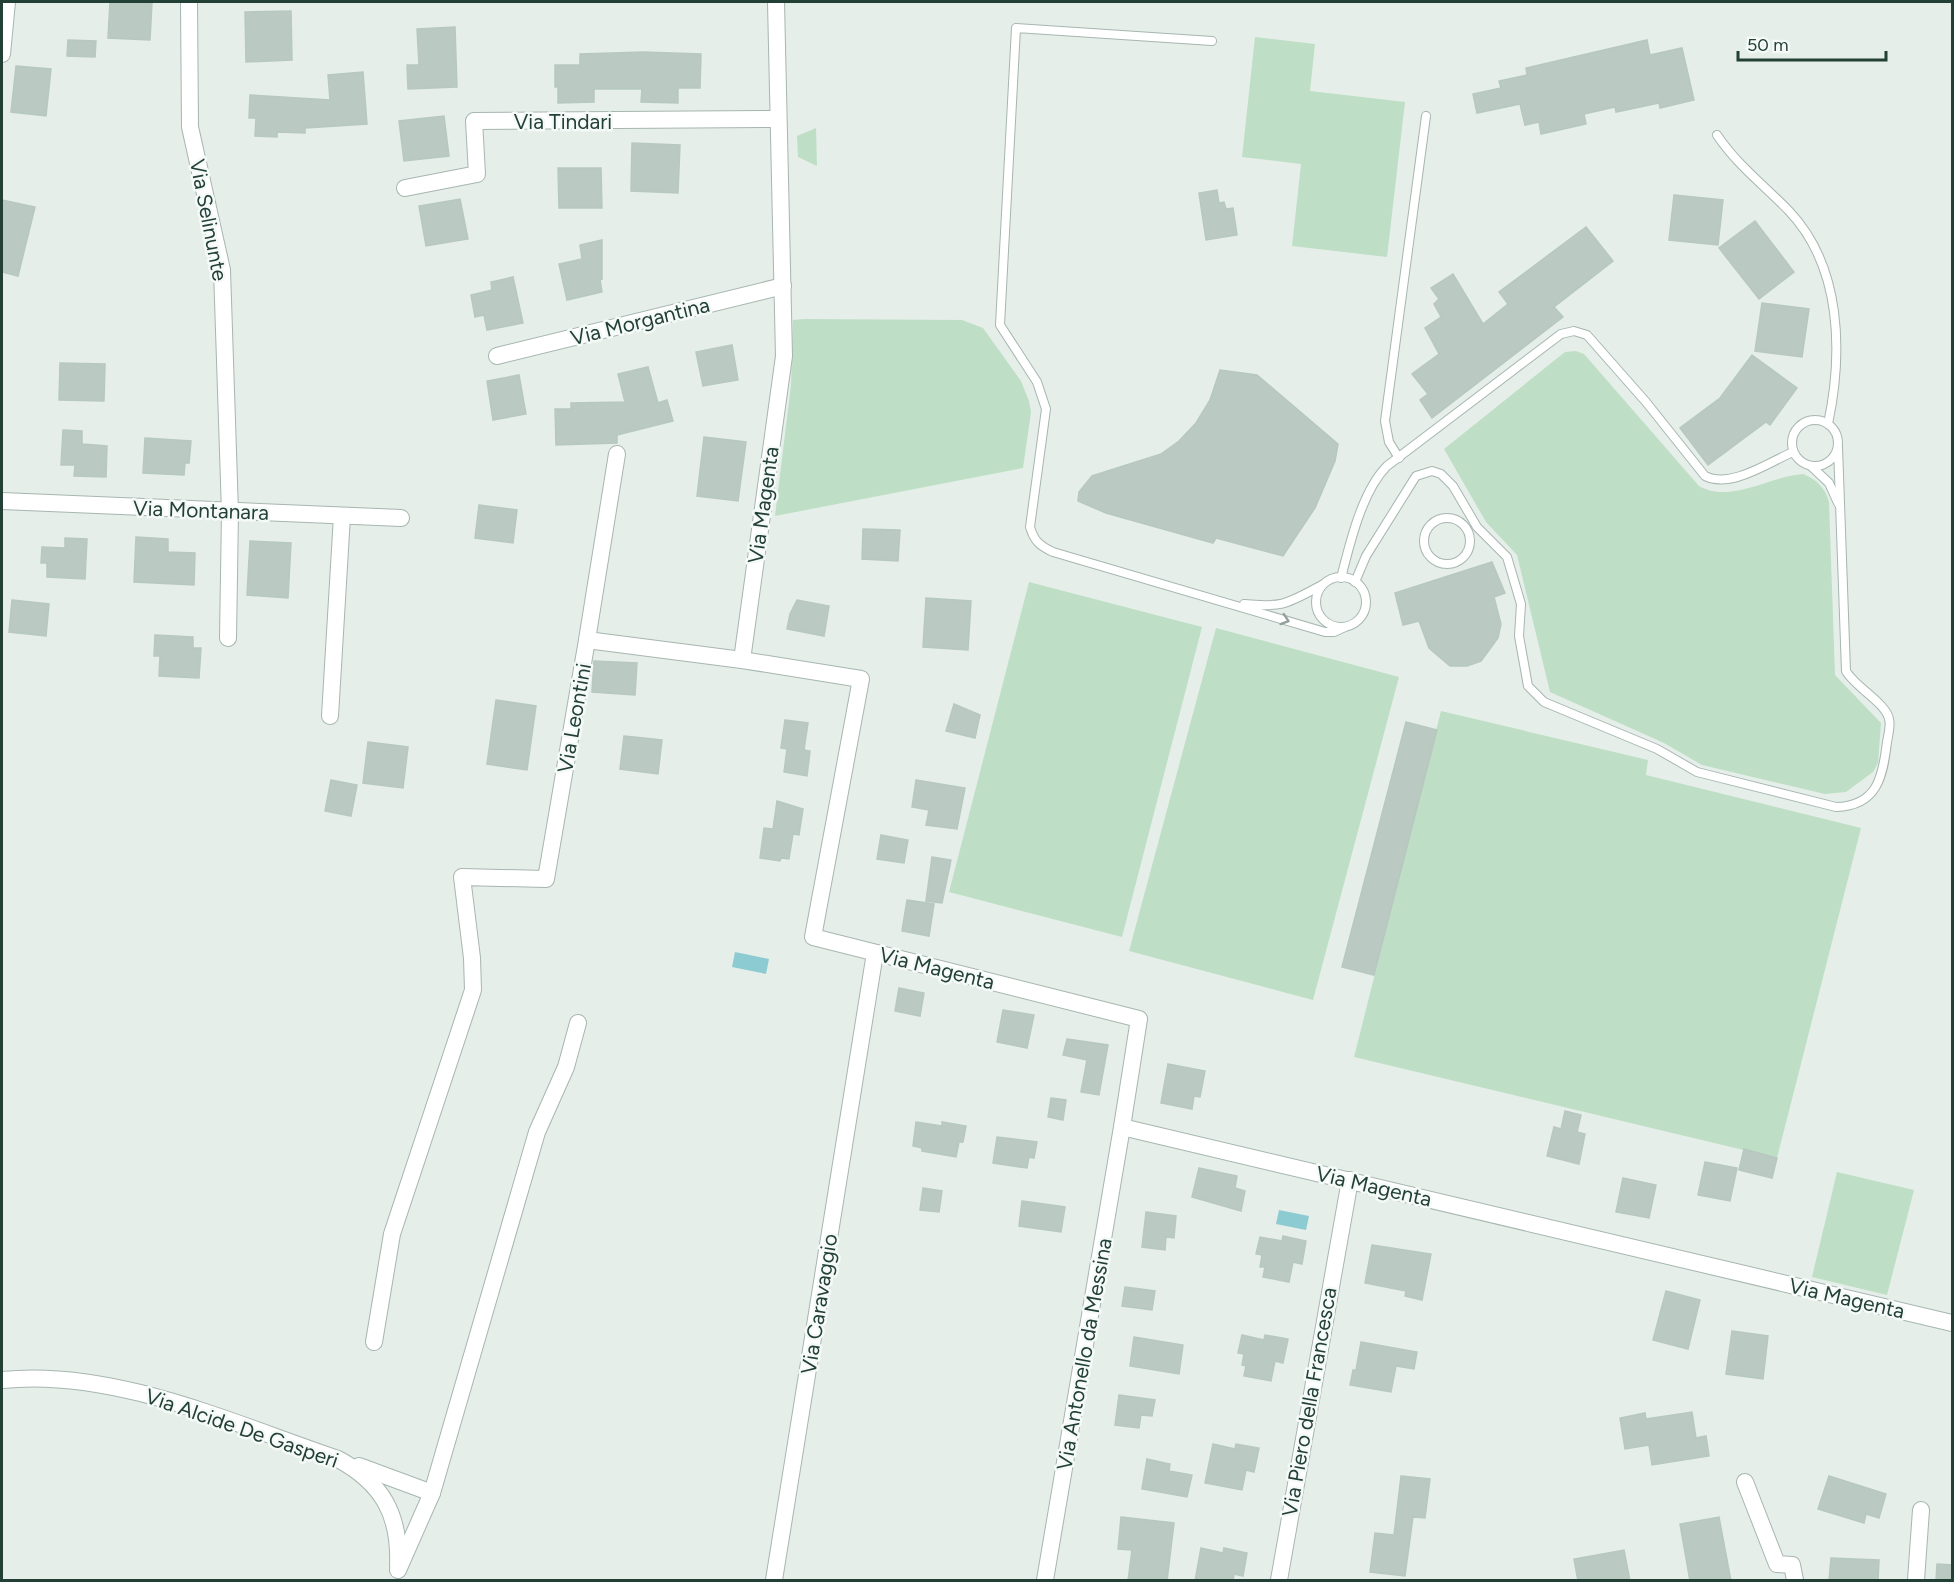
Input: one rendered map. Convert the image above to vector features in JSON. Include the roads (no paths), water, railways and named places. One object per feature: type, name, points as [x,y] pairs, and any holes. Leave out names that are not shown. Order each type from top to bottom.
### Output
[{"type":"street","points":[[2,54],[7,2]]},
{"type":"street","name":"Via Selinunte","points":[[189,2],[190,127],[222,270],[230,512],[228,638]]},
{"type":"street","name":"Via Magenta","points":[[776,2],[784,356],[742,660],[861,679],[813,937],[1139,1019],[1122,1127],[1953,1323]]},
{"type":"street","name":"Via Tindari","points":[[405,188],[477,174],[474,121],[778,119]]},
{"type":"street","name":"Via Morgantina","points":[[497,356],[783,286]]},
{"type":"street","points":[[587,640],[617,454]]},
{"type":"street","name":"Via Montanara","points":[[2,501],[401,518]]},
{"type":"street","points":[[330,717],[342,516]]},
{"type":"street","name":"Via Leontini","points":[[374,1342],[392,1234],[473,990],[472,958],[462,877],[546,879],[587,640],[742,660]]},
{"type":"street","name":"Via Caravaggio","points":[[774,1581],[875,953]]},
{"type":"street","points":[[397,1576],[432,1493],[537,1132],[566,1067],[578,1023]]},
{"type":"street","name":"Via Antonello da Messina","points":[[1045,1581],[1122,1127]]},
{"type":"street","name":"Via Piero della Francesca","points":[[1279,1581],[1350,1180]]},
{"type":"street","name":"Via Alcide De Gasperi","points":[[2,1380],[60,1379],[147,1395],[338,1459],[360,1471],[389,1506],[399,1549],[397,1576]]},
{"type":"street","points":[[338,1459],[432,1493]]},
{"type":"street","points":[[1745,1482],[1777,1564],[1792,1565],[1795,1581]]},
{"type":"street","points":[[1916,1581],[1921,1510]]},
{"type":"lane","points":[[1212,41],[1016,28],[1000,325],[1037,382],[1046,409],[1030,513],[1033,539],[1043,548],[1325,632],[1334,632],[1358,620],[1365,607],[1364,593],[1355,582],[1341,578],[1281,606],[1229,603]]},
{"type":"lane","points":[[1399,458],[1389,442],[1384,421],[1426,117]]},
{"type":"lane","points":[[1717,135],[1729,154],[1791,213],[1821,260],[1833,300],[1836,389],[1828,424]]},
{"type":"lane","points":[[1341,578],[1349,547],[1374,479],[1561,333],[1574,331],[1587,336],[1705,476],[1713,480],[1728,480],[1793,452]]},
{"type":"lane","points":[[1355,582],[1366,556],[1416,476],[1432,471],[1441,474],[1453,486],[1472,529],[1470,548],[1461,560],[1445,564],[1429,556],[1424,540],[1426,532],[1437,521],[1456,519],[1472,529],[1507,557],[1521,604],[1519,636],[1528,686],[1544,702],[1657,749],[1697,772],[1836,807],[1853,806],[1869,795],[1880,781],[1889,719],[1884,710],[1850,678],[1846,671],[1841,509],[1837,434],[1828,424],[1811,420],[1798,426],[1792,438],[1793,452],[1798,460],[1810,466],[1829,483],[1841,509]]},
{"type":"lane","points":[[1810,466],[1828,463],[1838,447]]},
{"type":"lane","points":[[1323,585],[1317,597],[1320,616],[1331,625],[1345,627]]},
{"type":"water","points":[[735,952],[769,959],[766,974],[732,967]]},
{"type":"water","points":[[1279,1210],[1309,1216],[1306,1230],[1276,1224]]}]
